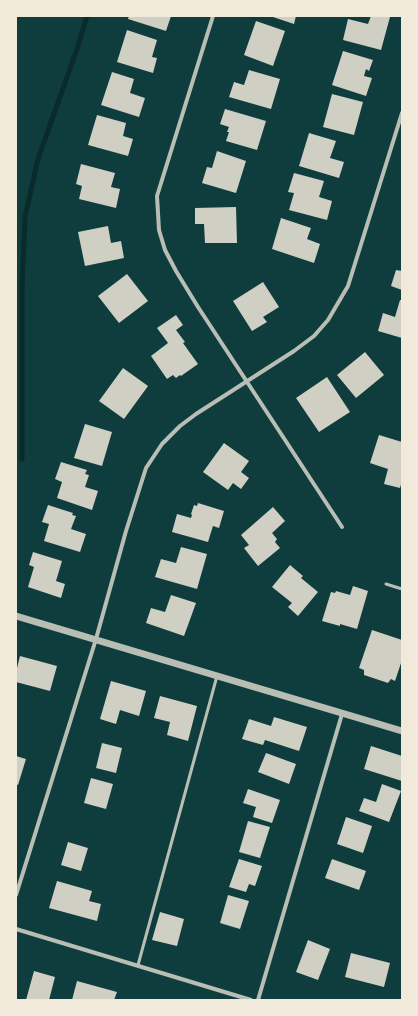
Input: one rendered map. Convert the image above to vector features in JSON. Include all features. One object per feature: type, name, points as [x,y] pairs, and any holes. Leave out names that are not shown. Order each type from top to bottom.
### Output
[{"type":"street","points":[[213,16],[157,196],[159,230],[164,250],[247,382],[342,527]]},
{"type":"street","points":[[16,895],[96,639],[126,531],[146,468],[162,444],[180,426],[196,414],[294,352],[314,336],[328,320],[348,286],[402,113]]},
{"type":"street","points":[[16,616],[402,731]]},
{"type":"street","points":[[258,1000],[342,714]]},
{"type":"street","points":[[16,929],[251,1000]]},
{"type":"lane","points":[[386,584],[402,589]]},
{"type":"lane","points":[[138,965],[217,676]]},
{"type":"building","points":[[129,16],[171,16],[166,31],[128,19]]},
{"type":"building","points":[[270,16],[296,16],[294,24]]},
{"type":"building","points":[[371,16],[390,17],[381,50],[343,40],[348,19],[368,24]]},
{"type":"building","points":[[256,21],[285,31],[273,66],[244,55]]},
{"type":"building","points":[[127,30],[157,40],[152,57],[157,58],[153,73],[117,62]]},
{"type":"building","points":[[343,51],[373,60],[369,71],[366,69],[364,76],[372,78],[366,96],[332,85]]},
{"type":"building","points":[[249,70],[280,79],[271,109],[229,97],[234,82],[244,85]]},
{"type":"building","points":[[112,72],[134,79],[130,93],[145,98],[139,117],[101,105]]},
{"type":"building","points":[[332,94],[363,102],[354,135],[323,127]]},
{"type":"building","points":[[225,109],[266,121],[257,150],[226,141],[229,127],[220,124]]},
{"type":"building","points":[[97,115],[126,123],[123,136],[133,139],[128,156],[88,145]]},
{"type":"building","points":[[309,133],[336,141],[330,158],[344,162],[339,178],[299,166]]},
{"type":"building","points":[[217,151],[246,161],[236,193],[202,183],[207,167],[212,168]]},
{"type":"building","points":[[81,164],[115,173],[111,187],[120,189],[116,208],[79,199],[82,186],[76,184]]},
{"type":"building","points":[[294,173],[324,181],[319,197],[332,201],[327,220],[289,210],[294,193],[288,192]]},
{"type":"building","points":[[236,207],[237,243],[205,243],[204,224],[195,224],[195,208]]},
{"type":"building","points":[[281,218],[311,228],[307,239],[320,244],[314,263],[272,249]]},
{"type":"building","points":[[108,226],[111,243],[121,241],[124,258],[85,266],[78,232]]},
{"type":"building","points":[[396,270],[402,271],[402,290],[391,286]]},
{"type":"building","points":[[127,274],[148,301],[119,323],[98,296]]},
{"type":"building","points":[[263,282],[279,307],[263,317],[267,322],[252,331],[233,301]]},
{"type":"building","points":[[400,300],[402,300],[402,338],[378,331],[383,313],[395,317]]},
{"type":"building","points":[[176,315],[183,325],[176,330],[198,364],[181,376],[180,375],[176,378],[173,375],[167,379],[151,356],[168,343],[157,328]]},
{"type":"building","points":[[365,352],[384,375],[356,398],[337,375]]},
{"type":"building","points":[[123,368],[148,386],[124,419],[99,401]]},
{"type":"building","points":[[327,377],[350,412],[319,432],[296,398]]},
{"type":"building","points":[[85,424],[112,432],[102,466],[74,458]]},
{"type":"building","points":[[379,435],[402,442],[402,481],[400,488],[384,484],[388,469],[370,463]]},
{"type":"building","points":[[224,443],[249,461],[241,472],[249,478],[241,489],[233,483],[228,490],[203,472]]},
{"type":"building","points":[[61,462],[87,470],[85,474],[89,475],[85,487],[98,491],[92,510],[57,498],[62,482],[55,479]]},
{"type":"building","points":[[198,503],[224,511],[219,528],[213,526],[208,542],[172,532],[177,514],[191,518],[194,505],[197,506]]},
{"type":"building","points":[[48,505],[73,513],[72,515],[76,516],[71,529],[86,534],[80,552],[44,541],[49,524],[42,522]]},
{"type":"building","points":[[273,507],[285,521],[272,533],[277,539],[275,542],[280,548],[258,566],[244,548],[249,545],[241,535]]},
{"type":"building","points":[[181,547],[207,554],[197,589],[155,577],[161,559],[176,563]]},
{"type":"building","points":[[33,552],[62,561],[56,581],[65,584],[61,598],[28,587],[34,567],[29,565]]},
{"type":"building","points":[[290,565],[303,576],[301,578],[318,592],[298,616],[288,607],[292,603],[272,587]]},
{"type":"building","points":[[353,586],[368,591],[357,629],[322,621],[331,592],[335,593],[336,591],[350,595]]},
{"type":"building","points":[[171,595],[196,603],[184,636],[146,623],[151,608],[165,612]]},
{"type":"building","points":[[372,630],[402,640],[402,660],[395,681],[391,679],[388,683],[364,675],[364,670],[359,668]]},
{"type":"building","points":[[20,656],[57,666],[50,691],[16,682],[16,672]]},
{"type":"building","points":[[111,681],[146,691],[139,716],[120,710],[116,724],[100,719]]},
{"type":"building","points":[[160,696],[197,706],[188,741],[167,735],[170,722],[154,718]]},
{"type":"building","points":[[274,717],[307,727],[299,751],[265,740],[263,745],[242,739],[249,719],[271,726]]},
{"type":"building","points":[[102,743],[122,748],[116,773],[96,768]]},
{"type":"building","points":[[371,746],[402,756],[402,781],[364,769]]},
{"type":"building","points":[[266,753],[296,764],[289,784],[258,772]]},
{"type":"building","points":[[16,756],[26,759],[18,785],[16,784]]},
{"type":"building","points":[[91,778],[113,784],[106,809],[84,803]]},
{"type":"building","points":[[382,784],[401,791],[389,822],[359,811],[364,798],[376,802]]},
{"type":"building","points":[[248,789],[280,800],[272,823],[253,817],[256,807],[243,803]]},
{"type":"building","points":[[346,817],[372,826],[363,853],[337,844]]},
{"type":"building","points":[[248,821],[270,827],[260,858],[239,852]]},
{"type":"building","points":[[68,842],[88,848],[81,871],[61,865]]},
{"type":"building","points":[[239,859],[262,866],[255,886],[249,884],[246,892],[229,887]]},
{"type":"building","points":[[332,859],[366,871],[359,890],[325,878]]},
{"type":"building","points":[[57,881],[92,891],[89,901],[101,904],[97,921],[49,908]]},
{"type":"building","points":[[228,895],[249,901],[240,929],[220,923]]},
{"type":"building","points":[[160,912],[184,919],[177,946],[152,940]]},
{"type":"building","points":[[308,940],[330,949],[318,980],[296,972]]},
{"type":"building","points":[[351,953],[390,963],[384,987],[345,977]]},
{"type":"building","points":[[34,971],[55,977],[49,1000],[26,1000]]},
{"type":"building","points":[[77,981],[117,992],[114,1000],[72,1000]]},
{"type":"waterway","points":[[22,459],[22,286],[25,217],[38,159],[77,49],[87,16]]}]
